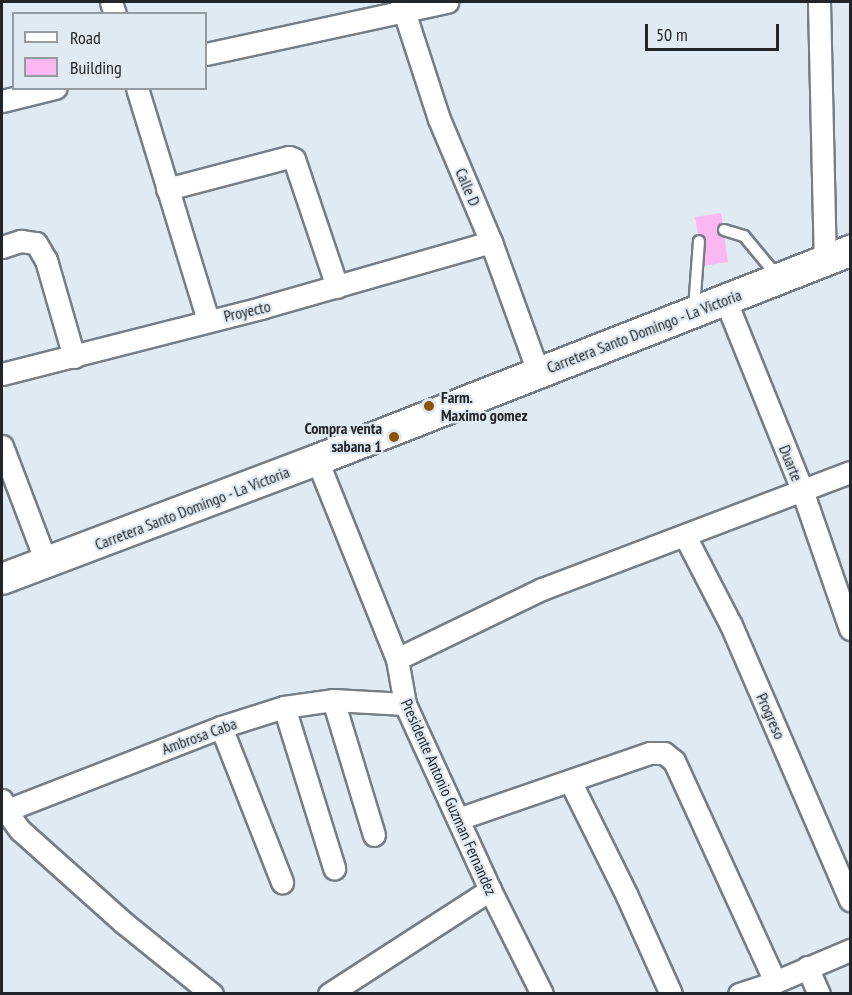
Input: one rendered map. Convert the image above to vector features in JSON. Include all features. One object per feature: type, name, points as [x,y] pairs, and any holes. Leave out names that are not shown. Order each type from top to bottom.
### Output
[{"type":"main road","name":"Carretera Santo Domingo - La Victoria","points":[[2,579],[317,460],[838,256]]},
{"type":"street","points":[[207,54],[402,6],[447,2]]},
{"type":"street","points":[[819,2],[838,256]]},
{"type":"street","name":"Calle D","points":[[402,6],[439,119],[491,243],[538,372]]},
{"type":"street","points":[[2,101],[47,90]]},
{"type":"street","points":[[138,90],[208,320]]},
{"type":"street","points":[[167,189],[289,157],[294,159],[337,287]]},
{"type":"street","points":[[2,248],[21,241],[36,243],[46,260],[74,357]]},
{"type":"street","name":"Proyecto","points":[[2,374],[337,287],[491,243]]},
{"type":"street","name":"Duarte","points":[[725,299],[801,490],[850,629]]},
{"type":"street","points":[[2,446],[46,562]]},
{"type":"street","name":"Presidente Antonio Guzman Fernandez","points":[[317,460],[397,659],[405,704],[490,890],[542,993]]},
{"type":"street","points":[[397,659],[542,589],[850,472]]},
{"type":"street","name":"Progreso","points":[[685,536],[731,625],[846,873],[850,900]]},
{"type":"street","points":[[333,700],[374,836]]},
{"type":"street","name":"Ambrosa Caba","points":[[3,807],[222,727],[284,707],[333,700],[405,704]]},
{"type":"street","points":[[284,707],[334,868]]},
{"type":"street","points":[[222,727],[282,882]]},
{"type":"street","points":[[458,819],[650,753],[664,753],[674,761],[775,982]]},
{"type":"street","points":[[570,781],[627,896],[671,993]]},
{"type":"street","points":[[3,807],[20,830],[124,923],[212,993]]},
{"type":"street","points":[[329,993],[490,890]]},
{"type":"street","points":[[739,993],[775,982],[850,950]]},
{"type":"street","points":[[807,967],[819,993]]},
{"type":"lane","points":[[724,230],[744,236],[779,279]]},
{"type":"lane","points":[[693,312],[696,252],[699,241]]},
{"type":"building","points":[[721,213],[728,262],[703,266],[695,217]]},
{"type":"place","name":"Farm. Maximo gomez","points":[[429,406]]},
{"type":"place","name":"Compra venta sabana 1","points":[[394,437]]}]
